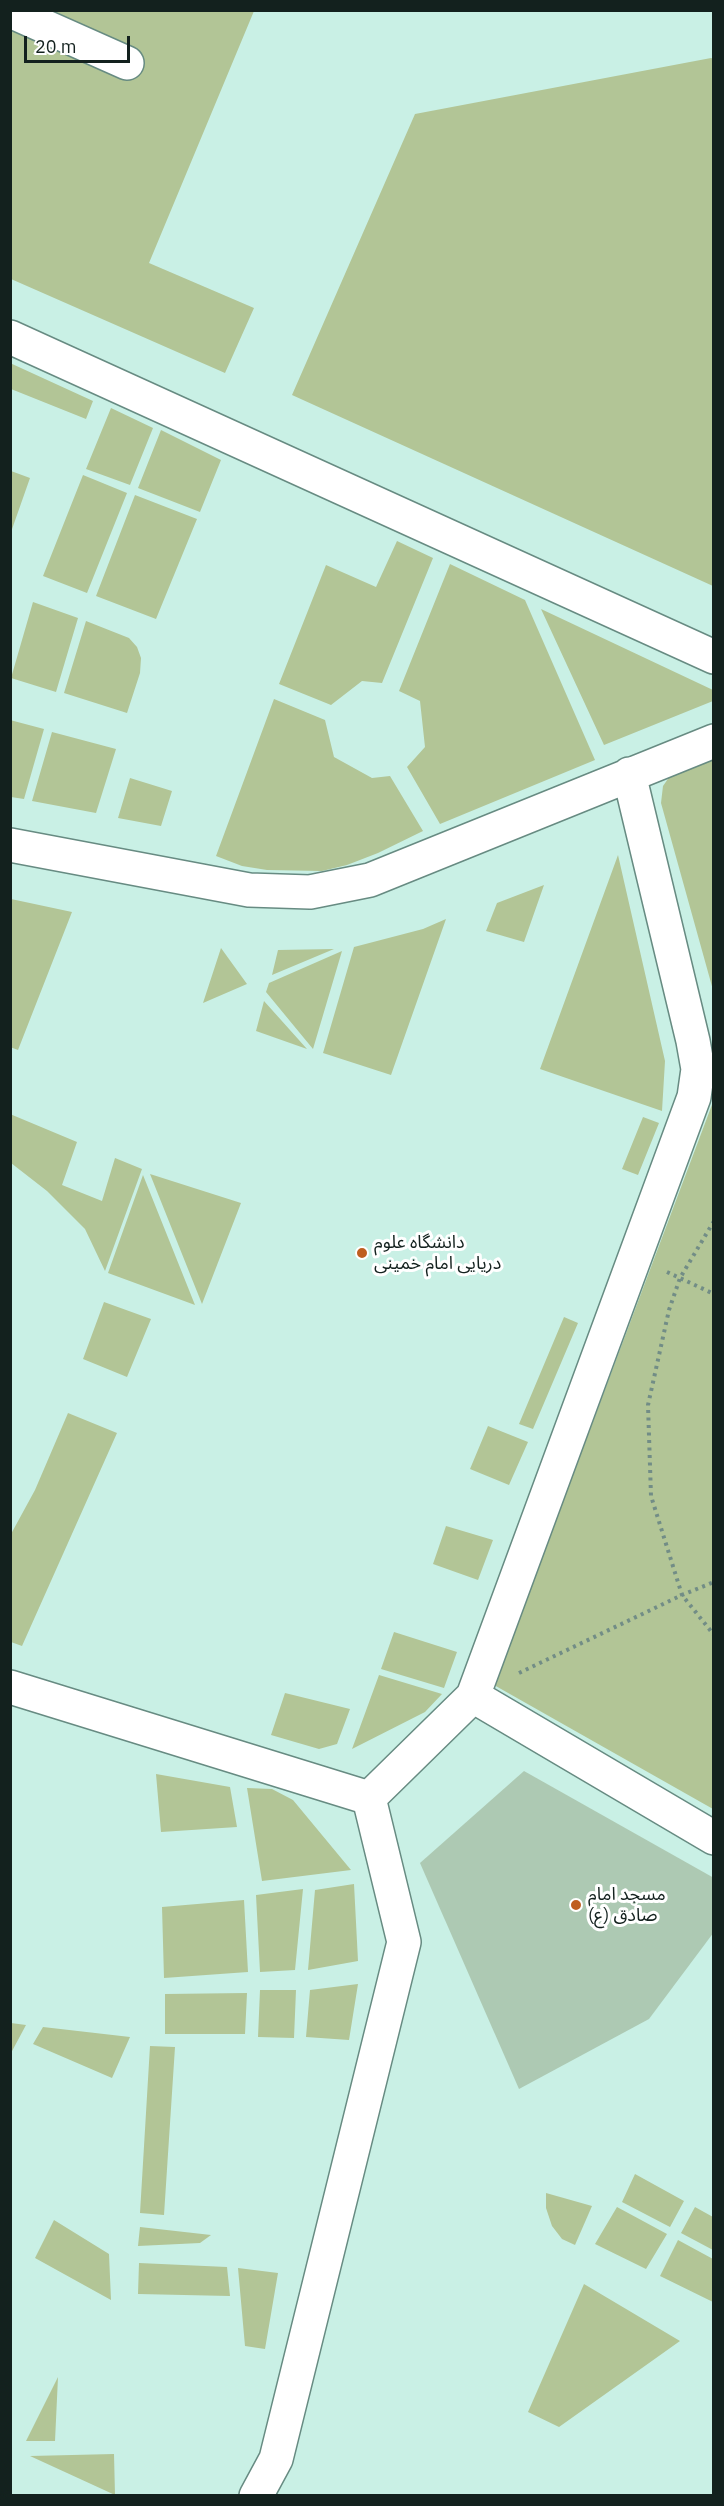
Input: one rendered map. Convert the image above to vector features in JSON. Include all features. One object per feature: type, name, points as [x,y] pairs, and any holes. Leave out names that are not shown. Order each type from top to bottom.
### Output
[{"type":"street","points":[[10,11],[127,63]]},
{"type":"street","points":[[10,337],[714,657]]},
{"type":"street","points":[[10,845],[249,890],[310,892],[370,880],[714,741]]},
{"type":"street","points":[[369,1798],[473,1696],[694,1097],[698,1070],[629,774]]},
{"type":"street","points":[[10,1687],[369,1798]]},
{"type":"street","points":[[473,1696],[714,1838]]},
{"type":"street","points":[[256,2496],[276,2458],[404,1942],[369,1798]]},
{"type":"path","points":[[714,1221],[680,1278],[669,1310],[648,1405],[651,1496],[682,1595],[714,1635]]},
{"type":"path","points":[[636,1258],[714,1293]]},
{"type":"path","points":[[473,1696],[682,1595],[714,1582]]},
{"type":"green space","points":[[11,11],[254,11],[149,263],[254,308],[225,373],[11,279]]},
{"type":"green space","points":[[714,59],[713,586],[292,395],[415,114]]},
{"type":"green space","points":[[10,363],[93,401],[86,419],[11,389]]},
{"type":"green space","points":[[111,408],[153,428],[130,485],[86,469]]},
{"type":"green space","points":[[161,430],[221,460],[200,512],[138,488]]},
{"type":"green space","points":[[11,471],[30,478],[11,532]]},
{"type":"green space","points":[[83,475],[127,493],[87,593],[43,576]]},
{"type":"green space","points":[[135,495],[197,519],[156,619],[96,596]]},
{"type":"green space","points":[[397,541],[433,558],[382,683],[362,681],[331,705],[279,684],[326,565],[376,587]]},
{"type":"green space","points":[[450,564],[525,600],[595,760],[440,824],[407,767],[425,747],[420,701],[399,691]]},
{"type":"green space","points":[[33,602],[78,618],[56,692],[11,678]]},
{"type":"green space","points":[[541,609],[713,690],[713,701],[604,745]]},
{"type":"green space","points":[[86,621],[129,638],[137,647],[141,658],[140,673],[127,713],[64,693]]},
{"type":"green space","points":[[274,699],[325,720],[334,757],[372,778],[390,776],[423,831],[378,853],[347,865],[322,871],[267,870],[242,866],[216,856]]},
{"type":"green space","points":[[10,720],[44,729],[24,799],[11,797]]},
{"type":"green space","points":[[52,732],[116,749],[96,813],[32,801]]},
{"type":"green space","points":[[713,756],[713,990],[661,803],[663,786],[672,773]]},
{"type":"green space","points":[[130,778],[172,791],[161,826],[118,818]]},
{"type":"green space","points":[[618,855],[665,1061],[662,1111],[540,1069]]},
{"type":"green space","points":[[544,885],[524,942],[486,931],[497,903]]},
{"type":"green space","points":[[11,899],[72,912],[18,1050],[10,1047]]},
{"type":"green space","points":[[446,919],[391,1075],[323,1053],[354,947],[423,929]]},
{"type":"green space","points":[[221,948],[247,984],[203,1003]]},
{"type":"green space","points":[[334,949],[272,975],[278,950]]},
{"type":"green space","points":[[342,951],[313,1049],[266,992],[269,983]]},
{"type":"green space","points":[[264,1001],[307,1049],[256,1031]]},
{"type":"green space","points":[[713,1102],[713,1809],[494,1685]]},
{"type":"green space","points":[[10,1114],[77,1142],[62,1185],[102,1201],[115,1158],[142,1169],[105,1271],[85,1229],[47,1191],[11,1163]]},
{"type":"green space","points":[[643,1117],[659,1123],[638,1175],[622,1169]]},
{"type":"green space","points":[[150,1174],[241,1203],[202,1304]]},
{"type":"green space","points":[[143,1175],[195,1305],[108,1273]]},
{"type":"green space","points":[[104,1302],[151,1319],[127,1377],[83,1359]]},
{"type":"green space","points":[[564,1317],[578,1323],[533,1429],[519,1424]]},
{"type":"green space","points":[[68,1413],[117,1433],[22,1646],[11,1642],[11,1534],[35,1490]]},
{"type":"green space","points":[[488,1426],[528,1442],[509,1485],[470,1469]]},
{"type":"green space","points":[[446,1526],[493,1540],[478,1580],[433,1564]]},
{"type":"green space","points":[[394,1632],[457,1652],[444,1688],[381,1669]]},
{"type":"green space","points":[[379,1675],[442,1694],[425,1712],[352,1749]]},
{"type":"green space","points":[[285,1693],[350,1709],[337,1744],[319,1749],[271,1735]]},
{"type":"green space","points":[[156,1774],[230,1787],[237,1827],[161,1832]]},
{"type":"green space","points":[[247,1788],[272,1789],[293,1800],[351,1870],[262,1881]]},
{"type":"green space","points":[[354,1884],[358,1961],[308,1970],[315,1890]]},
{"type":"green space","points":[[303,1889],[295,1970],[260,1972],[256,1895]]},
{"type":"green space","points":[[244,1900],[248,1972],[164,1978],[162,1907]]},
{"type":"green space","points":[[358,1984],[349,2040],[306,2037],[310,1990]]},
{"type":"green space","points":[[260,1990],[296,1990],[294,2038],[258,2037]]},
{"type":"green space","points":[[247,1993],[245,2034],[165,2034],[165,1994]]},
{"type":"green space","points":[[10,2023],[26,2025],[11,2053]]},
{"type":"green space","points":[[43,2027],[130,2037],[112,2078],[33,2044]]},
{"type":"green space","points":[[150,2046],[175,2047],[164,2215],[140,2213]]},
{"type":"green space","points":[[635,2174],[684,2201],[670,2227],[622,2202]]},
{"type":"green space","points":[[546,2193],[592,2206],[575,2245],[562,2239],[552,2226],[546,2208]]},
{"type":"green space","points":[[617,2207],[667,2234],[646,2269],[595,2244]]},
{"type":"green space","points":[[695,2207],[713,2217],[713,2250],[681,2233]]},
{"type":"green space","points":[[54,2220],[109,2254],[111,2300],[35,2258]]},
{"type":"green space","points":[[140,2227],[211,2235],[200,2243],[138,2246]]},
{"type":"green space","points":[[678,2240],[713,2259],[713,2302],[660,2276]]},
{"type":"green space","points":[[139,2263],[227,2267],[230,2296],[138,2294]]},
{"type":"green space","points":[[238,2268],[278,2273],[265,2349],[245,2346]]},
{"type":"green space","points":[[584,2284],[680,2341],[559,2427],[528,2412]]},
{"type":"green space","points":[[58,2377],[55,2441],[26,2441]]},
{"type":"green space","points":[[114,2454],[115,2495],[30,2456]]},
{"type":"building","name":"مسجد امام صادق (ع)","points":[[524,1771],[714,1878],[714,1932],[649,2019],[519,2089],[420,1863]]},
{"type":"place","name":"دانشگاه علوم دریایی امام خمینی","points":[[362,1253]]},
{"type":"place","name":"مسجد امام صادق (ع)","points":[[576,1905]]}]
